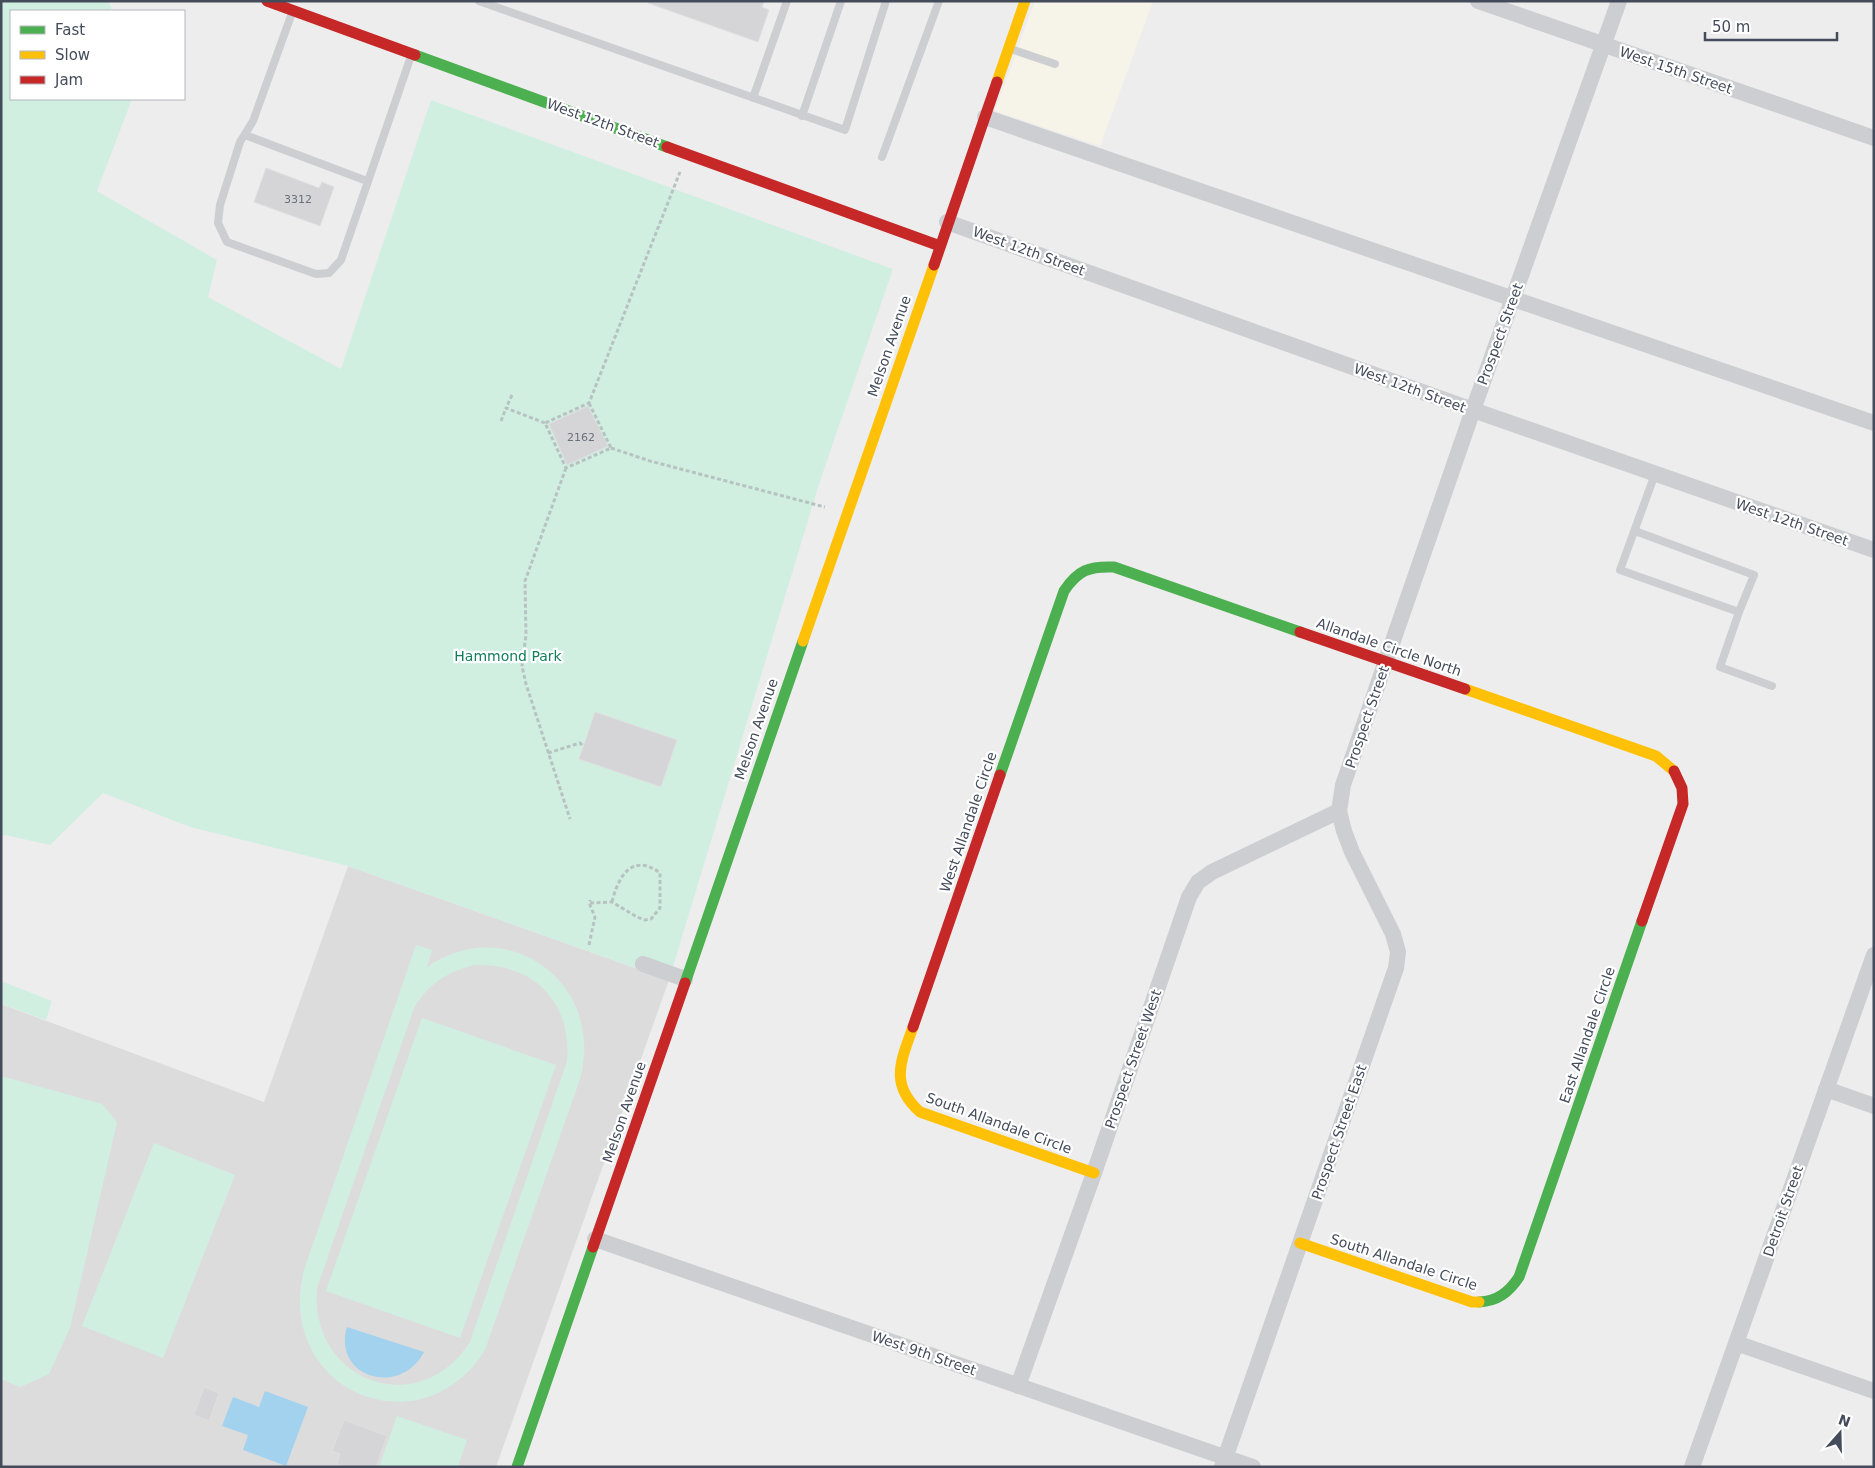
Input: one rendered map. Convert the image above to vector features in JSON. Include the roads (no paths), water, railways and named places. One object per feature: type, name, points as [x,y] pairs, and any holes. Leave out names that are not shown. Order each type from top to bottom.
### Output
[{"type":"street","name":"West 12th Street","points":[[267,1],[940,246]]},
{"type":"street","name":"Melson Avenue","points":[[516,1467],[1026,1]]},
{"type":"street","name":"West 15th Street","points":[[1478,1],[1874,138]]},
{"type":"street","name":"Prospect Street","points":[[1339,811],[1343,785],[1512,299],[1619,1]]},
{"type":"street","points":[[985,118],[1874,422]]},
{"type":"street","name":"West 12th Street","points":[[948,222],[1473,410],[1874,550]]},
{"type":"street","name":"Allandale Circle North","points":[[1084,570],[1099,566],[1114,567],[1656,756],[1668,763],[1677,774]]},
{"type":"street","name":"West Allandale Circle","points":[[902,1091],[899,1078],[900,1064],[1034,674],[1064,591],[1071,579],[1084,570]]},
{"type":"street","name":"East Allandale Circle","points":[[1500,1297],[1511,1290],[1518,1277],[1683,804],[1683,788],[1677,774]]},
{"type":"street","name":"Prospect Street West","points":[[1018,1386],[1189,897],[1198,882],[1212,872],[1339,811]]},
{"type":"street","name":"Prospect Street East","points":[[1224,1462],[1396,968],[1398,952],[1393,934],[1352,852],[1339,811]]},
{"type":"street","name":"Detroit Street","points":[[1692,1467],[1874,955]]},
{"type":"street","points":[[643,964],[686,979]]},
{"type":"street","points":[[1826,1089],[1874,1106]]},
{"type":"street","name":"South Allandale Circle","points":[[902,1091],[908,1102],[920,1112],[1094,1173]]},
{"type":"street","name":"West 9th Street","points":[[595,1239],[1018,1386],[1224,1462],[1253,1467]]},
{"type":"street","name":"South Allandale Circle","points":[[1300,1243],[1472,1302],[1487,1303],[1500,1297]]},
{"type":"street","points":[[1736,1343],[1874,1391]]},
{"type":"lane","points":[[479,1],[845,130],[886,1]]},
{"type":"lane","points":[[753,98],[787,1]]},
{"type":"lane","points":[[802,116],[840,1]]},
{"type":"lane","points":[[882,157],[939,1]]},
{"type":"lane","points":[[293,11],[253,121],[240,142],[220,205],[218,223],[227,242],[316,274],[329,273],[341,260],[411,54]]},
{"type":"lane","points":[[1009,48],[1055,64]]},
{"type":"lane","points":[[245,135],[367,181]]},
{"type":"lane","points":[[1655,474],[1620,570],[1739,612]]},
{"type":"lane","points":[[1635,531],[1754,575],[1720,667],[1772,686]]},
{"type":"water","points":[[347,1327],[424,1352],[413,1366],[400,1375],[371,1376],[358,1369],[349,1358],[345,1344]]},
{"type":"water","points":[[265,1391],[308,1407],[286,1466],[243,1450],[248,1435],[222,1426],[233,1397],[259,1407]]},
{"type":"park label","name":"Hammond Park","points":[[508,656]]}]
